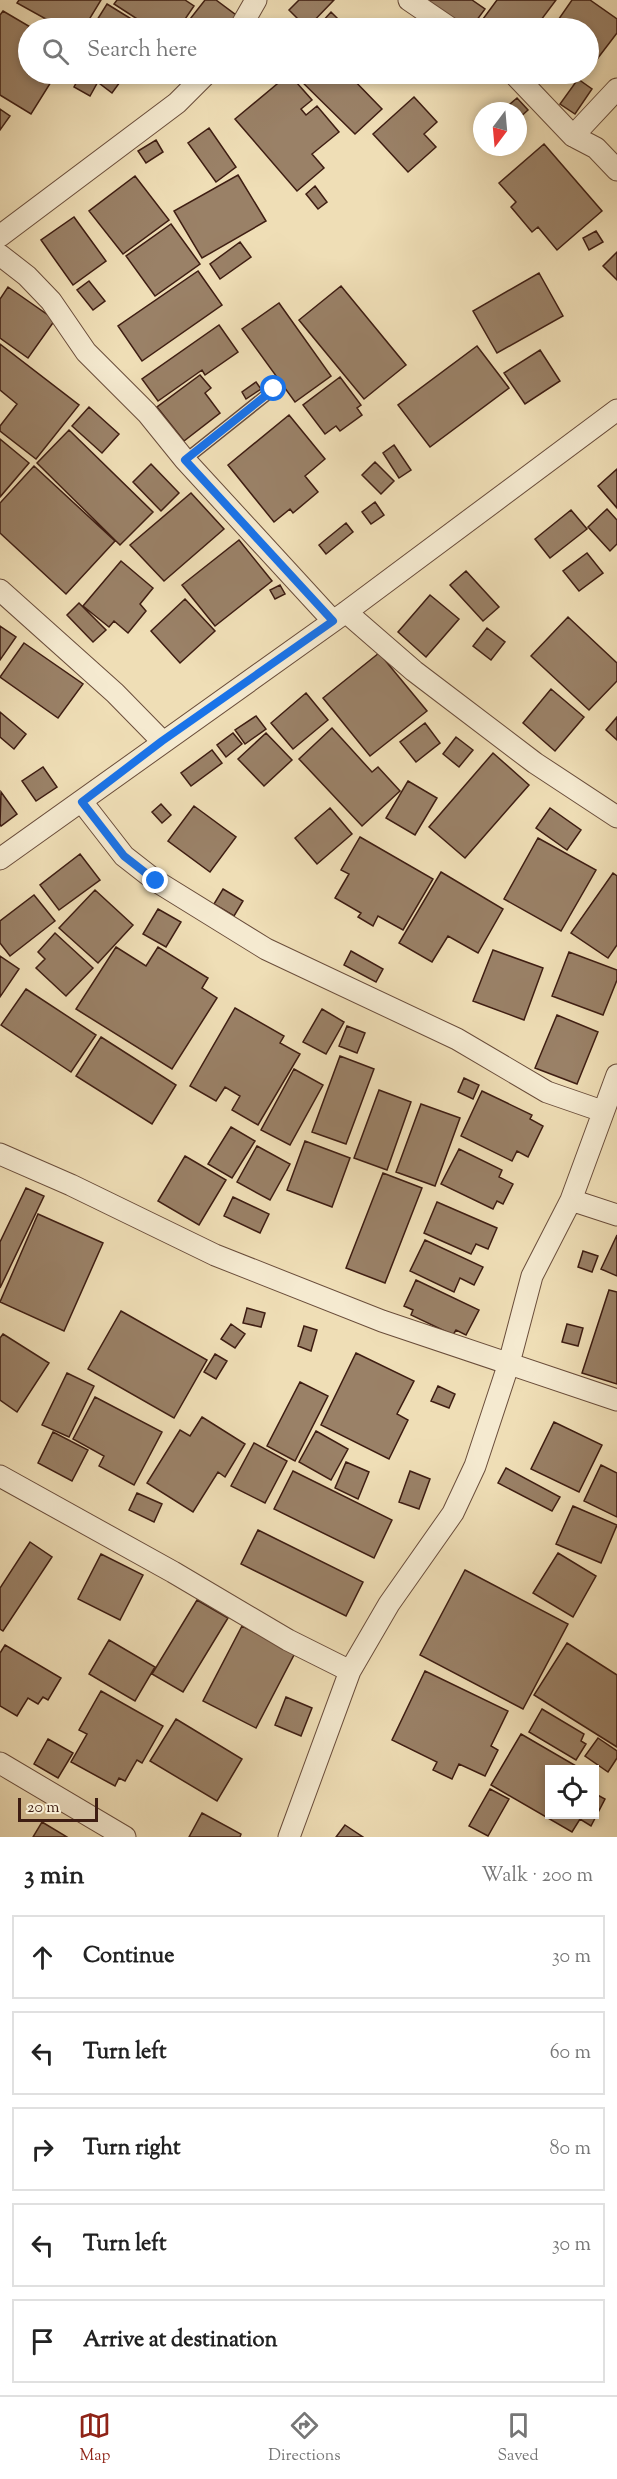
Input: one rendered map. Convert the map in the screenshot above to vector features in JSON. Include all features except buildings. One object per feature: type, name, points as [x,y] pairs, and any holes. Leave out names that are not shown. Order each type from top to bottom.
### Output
[{"type":"street","points":[[246,18],[256,0]]},
{"type":"street","points":[[409,0],[435,18]]},
{"type":"street","points":[[0,236],[177,103],[196,84]]},
{"type":"street","points":[[524,84],[573,136],[596,148],[617,170]]},
{"type":"street","points":[[573,136],[617,89]]},
{"type":"street","points":[[0,255],[35,284],[51,301],[86,352],[147,413],[185,460],[340,617],[535,763],[617,817]]},
{"type":"street","points":[[0,859],[82,802],[162,741],[340,617],[617,410]]},
{"type":"street","points":[[0,590],[116,693],[162,741]]},
{"type":"street","points":[[82,802],[124,856],[156,881],[266,949],[457,1039],[547,1092],[602,1111]]},
{"type":"street","points":[[289,1837],[350,1671],[388,1604],[453,1513],[475,1466],[509,1363],[532,1276],[571,1200],[617,1075]]},
{"type":"street","points":[[0,1154],[71,1185],[215,1255],[382,1321],[617,1400]]},
{"type":"street","points":[[571,1200],[617,1215]]},
{"type":"street","points":[[0,1476],[173,1572],[288,1640],[350,1671]]},
{"type":"street","points":[[0,1763],[125,1837]]},
{"type":"lane","points":[[185,460],[274,389]]},
{"type":"route","points":[[156,881],[124,856],[82,802],[162,741],[333,621],[185,460],[274,389]]}]
